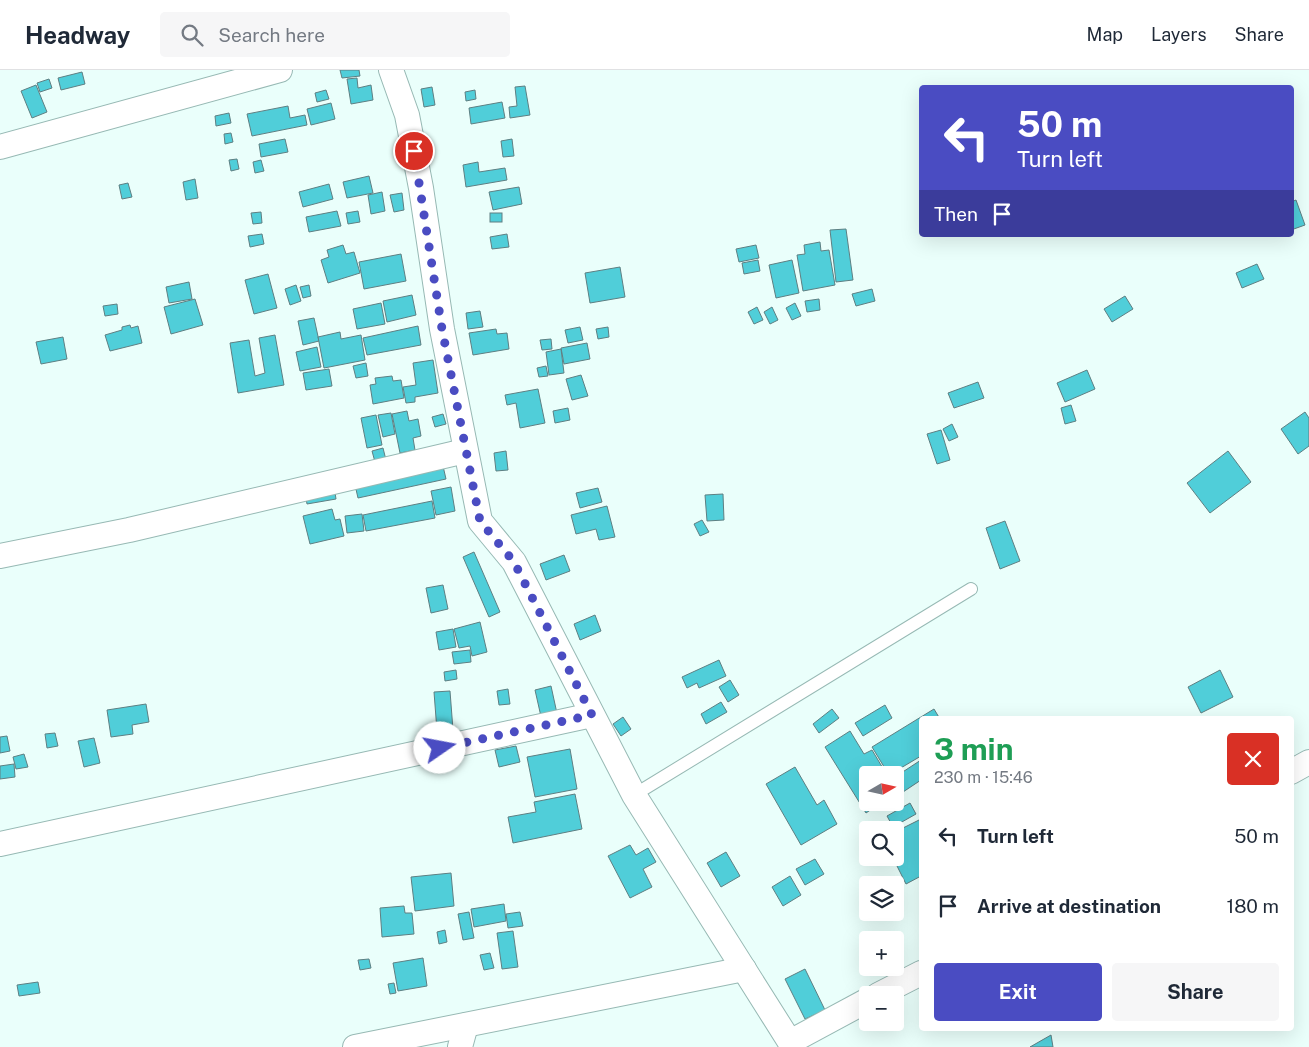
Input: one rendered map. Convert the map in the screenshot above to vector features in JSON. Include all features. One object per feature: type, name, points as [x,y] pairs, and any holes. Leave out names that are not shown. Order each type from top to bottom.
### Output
[{"type":"street","points":[[0,147],[280,70]]},
{"type":"street","points":[[391,70],[407,115],[422,188],[442,329],[480,521],[514,562],[634,795],[792,1045],[815,1027],[859,1005]]},
{"type":"street","points":[[0,556],[129,530],[465,451]]},
{"type":"street","points":[[0,844],[592,715]]},
{"type":"street","points":[[1294,770],[1309,762]]},
{"type":"street","points":[[355,1047],[463,1036],[744,969]]},
{"type":"street","points":[[896,986],[919,975]]},
{"type":"lane","points":[[634,795],[971,589]]},
{"type":"building","points":[[340,70],[359,70],[360,76],[342,78]]},
{"type":"building","points":[[82,72],[85,84],[61,90],[58,78]]},
{"type":"building","points":[[357,78],[358,88],[371,85],[373,100],[351,104],[347,79]]},
{"type":"building","points":[[49,79],[52,88],[40,92],[37,83]]},
{"type":"building","points":[[36,85],[47,112],[32,118],[21,91]]},
{"type":"building","points":[[525,86],[530,115],[510,118],[509,107],[517,106],[515,87]]},
{"type":"building","points":[[432,87],[435,105],[424,107],[421,89]]},
{"type":"building","points":[[326,90],[329,99],[317,102],[315,93]]},
{"type":"building","points":[[475,90],[476,99],[466,101],[465,92]]},
{"type":"building","points":[[502,102],[505,118],[471,124],[469,108]]},
{"type":"building","points":[[331,103],[335,119],[311,125],[307,109]]},
{"type":"building","points":[[288,106],[290,118],[305,115],[307,125],[252,136],[247,114]]},
{"type":"building","points":[[229,113],[231,123],[216,126],[215,116]]},
{"type":"building","points":[[231,133],[233,142],[225,144],[224,134]]},
{"type":"building","points":[[285,139],[288,152],[261,157],[259,144]]},
{"type":"building","points":[[512,139],[514,156],[503,157],[501,141]]},
{"type":"building","points":[[237,159],[239,169],[231,171],[229,160]]},
{"type":"building","points":[[261,160],[264,171],[255,173],[253,162]]},
{"type":"building","points":[[478,162],[479,172],[505,168],[507,180],[466,187],[463,165]]},
{"type":"building","points":[[369,176],[373,193],[347,198],[343,182]]},
{"type":"building","points":[[195,179],[198,198],[186,200],[183,182]]},
{"type":"building","points":[[128,183],[132,197],[122,199],[119,185]]},
{"type":"building","points":[[329,184],[333,199],[303,207],[299,192]]},
{"type":"building","points":[[519,187],[522,204],[493,210],[489,192]]},
{"type":"building","points":[[382,192],[385,211],[371,214],[368,195]]},
{"type":"building","points":[[402,193],[404,210],[394,212],[390,195]]},
{"type":"building","points":[[1296,200],[1305,225],[1294,229],[1294,201]]},
{"type":"building","points":[[337,211],[341,226],[309,232],[306,217]]},
{"type":"building","points":[[358,211],[360,222],[348,224],[346,213]]},
{"type":"building","points":[[261,212],[262,223],[253,224],[251,213]]},
{"type":"building","points":[[490,213],[502,213],[502,222],[490,222]]},
{"type":"building","points":[[846,229],[853,280],[836,282],[830,230]]},
{"type":"building","points":[[262,234],[264,244],[250,247],[248,236]]},
{"type":"building","points":[[507,234],[509,247],[492,249],[490,237]]},
{"type":"building","points":[[820,242],[821,251],[829,250],[835,285],[803,291],[797,255],[805,254],[804,245]]},
{"type":"building","points":[[343,245],[346,254],[354,252],[360,273],[328,283],[321,260],[329,257],[327,250]]},
{"type":"building","points":[[756,245],[759,258],[739,262],[736,249]]},
{"type":"building","points":[[401,254],[406,281],[364,289],[359,262]]},
{"type":"building","points":[[758,260],[760,271],[744,274],[742,263]]},
{"type":"building","points":[[792,260],[799,293],[776,298],[769,265]]},
{"type":"building","points":[[1257,264],[1264,279],[1242,288],[1236,273]]},
{"type":"building","points":[[620,267],[625,297],[590,303],[585,273]]},
{"type":"building","points":[[268,274],[277,308],[254,314],[245,280]]},
{"type":"building","points":[[189,282],[192,299],[169,303],[166,287]]},
{"type":"building","points":[[296,285],[301,301],[290,305],[285,289]]},
{"type":"building","points":[[309,285],[311,296],[303,298],[300,287]]},
{"type":"building","points":[[872,289],[875,301],[856,306],[852,294]]},
{"type":"building","points":[[412,295],[416,315],[387,322],[383,301]]},
{"type":"building","points":[[1125,296],[1133,309],[1112,322],[1104,309]]},
{"type":"building","points":[[195,299],[203,325],[171,334],[164,307]]},
{"type":"building","points":[[819,299],[820,310],[807,312],[805,301]]},
{"type":"building","points":[[381,303],[385,324],[357,329],[353,309]]},
{"type":"building","points":[[795,303],[801,316],[792,320],[786,308]]},
{"type":"building","points":[[117,304],[118,314],[105,316],[103,306]]},
{"type":"building","points":[[757,307],[763,320],[754,324],[748,312]]},
{"type":"building","points":[[772,307],[778,320],[770,324],[764,312]]},
{"type":"building","points":[[480,311],[483,327],[468,329],[466,313]]},
{"type":"building","points":[[314,318],[319,341],[303,345],[298,321]]},
{"type":"building","points":[[130,325],[131,328],[138,326],[142,343],[110,351],[105,335],[122,330],[122,327]]},
{"type":"building","points":[[418,326],[421,345],[367,355],[363,338]]},
{"type":"building","points":[[580,327],[583,340],[568,343],[565,330]]},
{"type":"building","points":[[608,327],[609,337],[598,339],[596,329]]},
{"type":"building","points":[[496,329],[497,334],[507,333],[509,349],[473,355],[469,333]]},
{"type":"building","points":[[340,332],[341,339],[361,335],[365,360],[324,368],[318,337]]},
{"type":"building","points":[[275,335],[284,385],[238,393],[230,343],[249,340],[255,376],[265,373],[259,338]]},
{"type":"building","points":[[63,337],[67,359],[41,364],[36,342]]},
{"type":"building","points":[[551,339],[552,349],[542,350],[540,340]]},
{"type":"building","points":[[587,343],[590,359],[564,364],[561,348]]},
{"type":"building","points":[[317,347],[321,367],[300,371],[296,352]]},
{"type":"building","points":[[561,349],[564,373],[549,375],[546,352]]},
{"type":"building","points":[[433,360],[438,393],[415,397],[415,402],[406,403],[403,387],[416,385],[413,363]]},
{"type":"building","points":[[366,363],[368,376],[356,378],[353,366]]},
{"type":"building","points":[[546,366],[548,376],[539,377],[537,368]]},
{"type":"building","points":[[329,369],[332,386],[306,390],[303,373]]},
{"type":"building","points":[[1087,370],[1095,389],[1065,402],[1057,383]]},
{"type":"building","points":[[581,375],[588,396],[572,400],[566,379]]},
{"type":"building","points":[[392,376],[393,381],[401,380],[404,398],[373,404],[370,385],[376,384],[375,378]]},
{"type":"building","points":[[978,382],[984,398],[954,408],[948,393]]},
{"type":"building","points":[[538,389],[545,423],[520,428],[516,403],[507,405],[505,395]]},
{"type":"building","points":[[1071,405],[1076,421],[1065,424],[1061,408]]},
{"type":"building","points":[[568,408],[570,420],[555,423],[553,411]]},
{"type":"building","points":[[407,411],[409,421],[418,419],[421,436],[413,438],[415,450],[400,453],[392,414]]},
{"type":"building","points":[[1305,412],[1309,418],[1309,446],[1298,454],[1281,429]]},
{"type":"building","points":[[391,413],[395,434],[383,437],[378,415]]},
{"type":"building","points":[[443,414],[446,424],[435,427],[432,417]]},
{"type":"building","points":[[376,415],[382,445],[367,448],[361,418]]},
{"type":"building","points":[[952,424],[958,437],[949,441],[943,429]]},
{"type":"building","points":[[941,430],[950,460],[937,464],[927,434]]},
{"type":"building","points":[[383,448],[386,460],[375,462],[372,451]]},
{"type":"building","points":[[506,451],[508,470],[496,471],[494,453]]},
{"type":"building","points":[[1228,451],[1251,482],[1210,513],[1187,483]]},
{"type":"building","points":[[443,466],[446,479],[358,498],[355,485]]},
{"type":"building","points":[[334,486],[336,499],[307,504],[305,492]]},
{"type":"building","points":[[451,487],[455,511],[436,515],[431,491]]},
{"type":"building","points":[[598,488],[602,502],[580,508],[576,493]]},
{"type":"building","points":[[723,494],[724,520],[707,521],[705,495]]},
{"type":"building","points":[[432,501],[435,518],[366,531],[363,515]]},
{"type":"building","points":[[607,506],[615,537],[599,540],[596,529],[576,534],[571,515]]},
{"type":"building","points":[[332,509],[335,520],[340,519],[344,536],[310,544],[303,516]]},
{"type":"building","points":[[362,514],[364,531],[347,533],[345,516]]},
{"type":"building","points":[[702,520],[709,532],[700,536],[694,524]]},
{"type":"building","points":[[1005,521],[1020,561],[1000,569],[986,528]]},
{"type":"building","points":[[474,552],[500,612],[489,617],[463,557]]},
{"type":"building","points":[[564,555],[570,571],[546,580],[540,564]]},
{"type":"building","points":[[443,585],[448,609],[431,613],[426,588]]},
{"type":"building","points":[[595,615],[601,631],[580,640],[574,624]]},
{"type":"building","points":[[480,622],[487,652],[472,656],[470,646],[459,648],[454,629]]},
{"type":"building","points":[[453,629],[456,647],[439,650],[436,632]]},
{"type":"building","points":[[470,650],[471,662],[454,664],[452,652]]},
{"type":"building","points":[[719,660],[726,676],[699,688],[697,683],[687,688],[682,677]]},
{"type":"building","points":[[456,670],[457,679],[445,681],[444,672]]},
{"type":"building","points":[[1220,670],[1233,697],[1201,713],[1188,687]]},
{"type":"building","points":[[730,680],[739,695],[728,702],[719,687]]},
{"type":"building","points":[[551,686],[558,718],[542,721],[535,690]]},
{"type":"building","points":[[508,689],[510,704],[499,705],[497,691]]},
{"type":"building","points":[[450,691],[453,730],[437,731],[434,692]]},
{"type":"building","points":[[721,702],[727,712],[706,724],[701,714]]},
{"type":"building","points":[[146,704],[149,722],[132,725],[133,734],[111,737],[107,710]]},
{"type":"building","points":[[885,705],[892,718],[863,736],[855,723]]},
{"type":"building","points":[[832,709],[839,718],[819,733],[813,724]]},
{"type":"building","points":[[934,709],[938,716],[923,716]]},
{"type":"building","points":[[623,717],[631,729],[621,736],[613,724]]},
{"type":"building","points":[[919,718],[919,757],[904,766],[884,766],[872,747]]},
{"type":"building","points":[[850,731],[864,754],[872,750],[882,766],[859,766],[859,802],[825,747]]},
{"type":"building","points":[[55,733],[58,746],[47,748],[45,734]]},
{"type":"building","points":[[7,736],[10,751],[0,753],[0,737]]},
{"type":"building","points":[[94,738],[100,763],[84,767],[78,741]]},
{"type":"building","points":[[516,746],[520,762],[499,767],[495,750]]},
{"type":"building","points":[[570,749],[577,789],[535,797],[527,757]]},
{"type":"building","points":[[24,754],[28,767],[16,769],[13,757]]},
{"type":"building","points":[[919,761],[919,781],[904,791],[904,771]]},
{"type":"building","points":[[14,764],[15,777],[0,779],[0,766]]},
{"type":"building","points":[[795,767],[817,805],[824,800],[837,824],[801,845],[766,784]]},
{"type":"building","points":[[575,794],[582,829],[513,843],[508,817],[536,812],[534,802]]},
{"type":"building","points":[[910,803],[916,814],[904,821],[890,821],[887,816],[896,811],[904,811],[904,806]]},
{"type":"building","points":[[919,820],[919,877],[906,884],[904,876],[902,876],[897,866],[904,866],[904,828]]},
{"type":"building","points":[[630,845],[636,855],[648,848],[656,862],[643,869],[652,887],[630,898],[608,856]]},
{"type":"building","points":[[726,852],[740,876],[721,887],[707,863]]},
{"type":"building","points":[[815,859],[824,874],[805,885],[796,869]]},
{"type":"building","points":[[451,873],[454,906],[415,911],[411,877]]},
{"type":"building","points":[[790,876],[801,895],[783,906],[772,887]]},
{"type":"building","points":[[504,904],[506,921],[474,927],[471,909]]},
{"type":"building","points":[[404,906],[405,913],[412,913],[414,934],[382,937],[380,908]]},
{"type":"building","points":[[469,912],[474,938],[463,940],[458,914]]},
{"type":"building","points":[[520,912],[523,926],[508,928],[506,914]]},
{"type":"building","points":[[445,930],[447,942],[439,944],[437,932]]},
{"type":"building","points":[[513,931],[518,967],[502,969],[497,933]]},
{"type":"building","points":[[490,953],[494,968],[484,970],[480,955]]},
{"type":"building","points":[[423,958],[427,986],[398,991],[393,963]]},
{"type":"building","points":[[369,959],[371,968],[360,970],[358,960]]},
{"type":"building","points":[[805,969],[825,1010],[805,1019],[785,979]]},
{"type":"building","points":[[38,982],[40,993],[19,996],[17,985]]},
{"type":"building","points":[[394,983],[396,993],[390,994],[388,984]]},
{"type":"building","points":[[1051,1035],[1053,1047],[1030,1047]]},
{"type":"route","points":[[414,151],[422,188],[442,329],[480,521],[514,562],[592,715],[440,748]]}]
